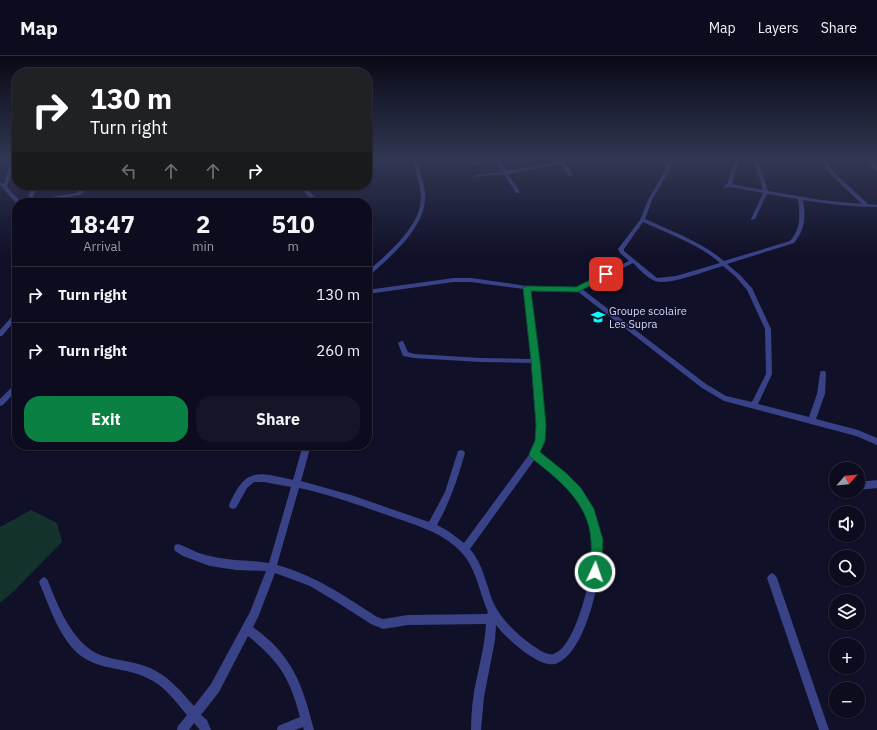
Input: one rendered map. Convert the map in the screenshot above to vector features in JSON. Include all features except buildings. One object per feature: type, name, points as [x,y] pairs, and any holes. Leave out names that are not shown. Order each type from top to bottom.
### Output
[{"type":"street","points":[[50,198],[78,194],[82,191]]},
{"type":"street","points":[[372,270],[395,248],[409,230],[420,212],[423,199],[421,191]]},
{"type":"street","points":[[655,191],[642,220],[621,249],[633,261],[659,280],[677,278],[792,242],[798,236],[802,222],[800,199]]},
{"type":"street","points":[[753,219],[766,191]]},
{"type":"street","points":[[768,191],[800,199],[877,206]]},
{"type":"street","points":[[852,191],[867,206]]},
{"type":"street","points":[[642,220],[684,238],[725,263],[750,289],[768,329],[769,374],[754,405]]},
{"type":"street","points":[[578,290],[633,261]]},
{"type":"street","points":[[372,291],[454,280],[471,280],[527,288],[578,290],[586,294],[704,386],[724,398],[858,433],[877,442]]},
{"type":"street","points":[[465,549],[534,454],[540,441],[541,425],[536,361],[527,288]]},
{"type":"street","points":[[0,334],[12,320]]},
{"type":"street","points":[[401,343],[405,354],[414,356],[481,360],[536,361]]},
{"type":"street","points":[[812,420],[821,394],[823,374]]},
{"type":"street","points":[[0,403],[12,391]]},
{"type":"street","points":[[182,730],[215,688],[248,628],[272,568],[306,450]]},
{"type":"street","points":[[431,527],[443,507],[453,483],[461,453]]},
{"type":"street","points":[[491,614],[506,632],[543,657],[554,659],[562,654],[572,642],[592,591],[597,540],[590,513],[577,491],[562,476],[534,454]]},
{"type":"street","points":[[233,505],[245,483],[255,478],[296,482],[375,507],[431,527],[445,534],[465,549],[481,578],[491,614],[490,641],[476,720],[476,730]]},
{"type":"street","points":[[865,485],[877,484]]},
{"type":"street","points":[[178,548],[186,553],[220,564],[272,568],[322,587],[374,621],[383,624],[408,620],[491,614]]},
{"type":"street","points":[[772,578],[824,730]]},
{"type":"street","points":[[44,582],[67,633],[80,648],[91,656],[106,663],[136,668],[157,677],[169,686],[194,716],[203,724],[206,730]]},
{"type":"street","points":[[248,628],[273,650],[283,662],[302,701],[308,725],[282,730]]},
{"type":"green space","points":[[31,510],[57,523],[62,542],[14,591],[0,603],[0,527]]},
{"type":"place","name":"Groupe scolaire Les Supra","points":[[598,317]]},
{"type":"route","points":[[595,572],[597,540],[590,513],[577,491],[562,476],[534,454],[540,441],[541,425],[538,403],[536,361],[527,288],[569,288],[578,290],[606,274]]}]
